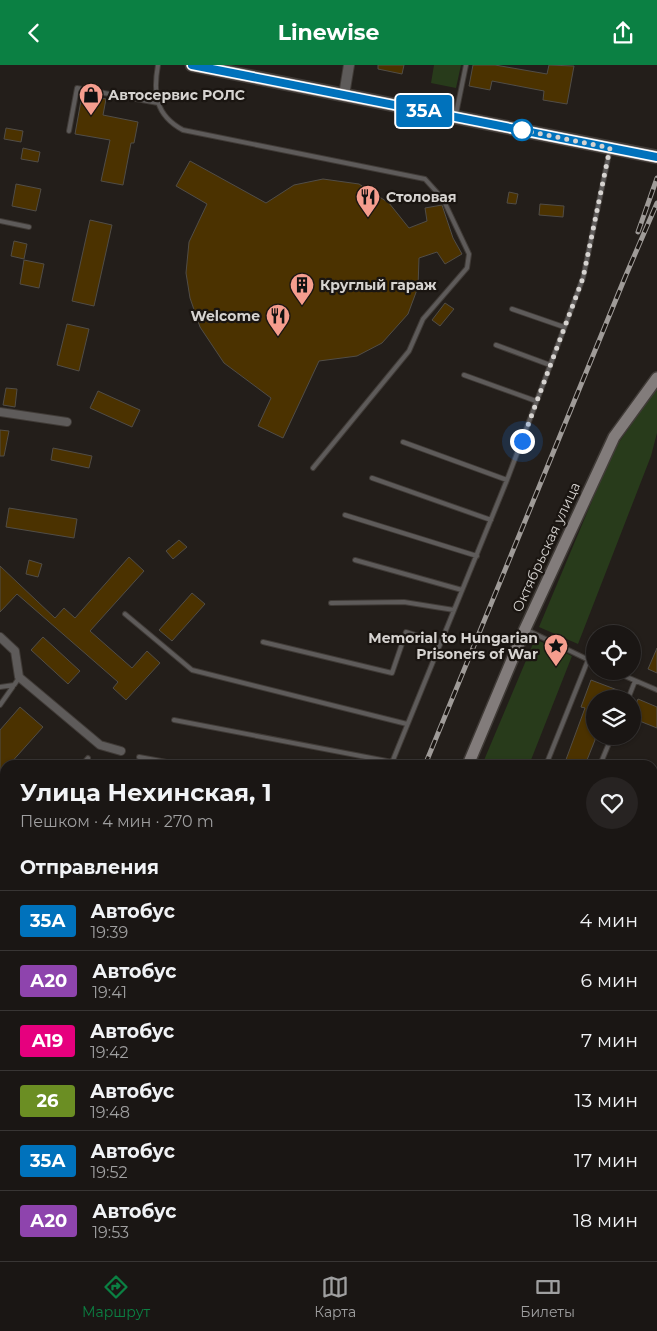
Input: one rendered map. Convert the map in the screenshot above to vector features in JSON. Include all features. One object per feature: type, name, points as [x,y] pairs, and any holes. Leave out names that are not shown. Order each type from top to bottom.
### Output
[{"type":"main road","points":[[192,65],[237,69],[344,95],[657,157]]},
{"type":"main road","name":"Октябрьская улица","points":[[470,760],[525,629],[614,437],[657,378]]},
{"type":"street","points":[[344,95],[349,65]]},
{"type":"street","points":[[0,412],[67,422]]},
{"type":"street","points":[[0,637],[15,651],[19,677],[100,745],[121,751]]},
{"type":"lane","points":[[158,65],[155,84],[158,103],[169,121],[183,130],[425,179],[443,199],[469,254],[467,268],[423,319],[410,351],[313,468]]},
{"type":"lane","points":[[456,117],[466,65]]},
{"type":"lane","points":[[69,131],[77,88],[158,103]]},
{"type":"lane","points":[[394,760],[491,521],[583,278],[610,148]]},
{"type":"lane","points":[[0,221],[29,227]]},
{"type":"lane","points":[[512,309],[564,327]]},
{"type":"lane","points":[[496,345],[550,365]]},
{"type":"lane","points":[[464,375],[536,401]]},
{"type":"lane","points":[[403,442],[507,480]]},
{"type":"lane","points":[[372,478],[491,521]]},
{"type":"lane","points":[[345,515],[477,556]]},
{"type":"lane","points":[[355,560],[462,590]]},
{"type":"lane","points":[[331,603],[404,603],[454,610]]},
{"type":"lane","points":[[126,614],[192,670],[407,724]]},
{"type":"lane","points":[[525,629],[586,659]]},
{"type":"lane","points":[[263,642],[392,673],[406,632],[441,643]]},
{"type":"lane","points":[[548,760],[586,665]]},
{"type":"lane","points":[[0,705],[19,677]]},
{"type":"lane","points":[[632,690],[635,681],[657,690]]},
{"type":"lane","points":[[0,687],[14,685]]},
{"type":"lane","points":[[174,720],[372,760]]},
{"type":"lane","points":[[602,760],[608,745]]},
{"type":"lane","points":[[139,757],[156,760]]},
{"type":"green space","points":[[434,65],[461,65],[456,88],[431,83]]},
{"type":"green space","points":[[657,387],[657,433],[651,456],[578,644],[539,627],[613,451]]},
{"type":"green space","points":[[535,639],[572,656],[531,760],[484,760]]},
{"type":"building","points":[[378,65],[404,65],[402,74],[378,69]]},
{"type":"building","points":[[473,65],[495,65],[547,74],[549,65],[574,66],[567,104],[543,100],[544,91],[492,81],[490,90],[469,86]]},
{"type":"building","points":[[82,95],[106,99],[103,115],[138,122],[134,143],[131,143],[123,185],[101,181],[110,140],[75,134]]},
{"type":"building","points":[[6,128],[23,131],[21,142],[4,139]]},
{"type":"building","points":[[23,148],[40,152],[38,162],[21,159]]},
{"type":"building","name":"Круглый гараж","points":[[190,161],[266,203],[294,185],[323,179],[359,184],[389,203],[409,228],[427,221],[425,208],[442,205],[453,238],[462,254],[445,264],[437,252],[419,258],[418,287],[408,314],[382,343],[357,356],[319,361],[283,438],[258,426],[271,398],[224,363],[200,327],[190,298],[186,273],[189,242],[207,204],[176,186]]},
{"type":"building","points":[[16,184],[41,189],[36,211],[12,206]]},
{"type":"building","points":[[509,192],[518,194],[516,204],[507,203]]},
{"type":"building","points":[[540,204],[564,206],[563,217],[539,215]]},
{"type":"building","points":[[90,220],[112,225],[94,306],[72,301]]},
{"type":"building","points":[[14,241],[27,244],[24,259],[11,256]]},
{"type":"building","points":[[24,260],[44,264],[39,288],[20,284]]},
{"type":"building","points":[[445,303],[454,309],[440,326],[432,320]]},
{"type":"building","points":[[67,324],[89,329],[79,371],[57,365]]},
{"type":"building","points":[[6,388],[17,389],[15,407],[3,405]]},
{"type":"building","points":[[98,391],[140,410],[132,427],[90,408]]},
{"type":"building","points":[[0,430],[9,431],[4,456],[0,456]]},
{"type":"building","points":[[53,448],[92,456],[89,468],[51,460]]},
{"type":"building","points":[[9,508],[77,519],[74,538],[6,527]]},
{"type":"building","points":[[179,540],[187,547],[173,559],[166,551]]},
{"type":"building","points":[[129,557],[144,571],[90,631],[132,668],[147,651],[160,663],[126,700],[113,688],[118,682],[17,594],[0,612],[0,566],[55,618],[64,608],[75,618]]},
{"type":"building","points":[[29,560],[42,564],[38,577],[26,574]]},
{"type":"building","points":[[192,593],[205,604],[172,641],[159,630]]},
{"type":"building","points":[[43,637],[80,671],[68,684],[31,650]]},
{"type":"building","points":[[657,648],[657,673],[648,669]]},
{"type":"building","points":[[591,680],[617,690],[587,690]]},
{"type":"building","points":[[586,694],[586,745],[593,745],[587,760],[566,760],[585,708],[581,707]]},
{"type":"building","points":[[641,700],[657,707],[657,728],[641,722]]},
{"type":"building","points":[[20,707],[43,727],[13,760],[0,760],[0,730]]},
{"type":"railway","points":[[638,232],[657,178]]},
{"type":"railway","points":[[427,760],[657,203]]},
{"type":"bus line","name":"35А","points":[[192,65],[657,157]]},
{"type":"place","name":"Автосервис РОЛС","points":[[91,116]]},
{"type":"place","name":"Столовая","points":[[368,218]]},
{"type":"place","name":"Круглый гараж","points":[[302,306]]},
{"type":"place","name":"Welcome","points":[[278,337]]},
{"type":"place","name":"Memorial to Hungarian Prisoners of War","points":[[556,667]]},
{"type":"route","points":[[522,130],[517,129],[610,148],[583,278],[522,441]]}]
